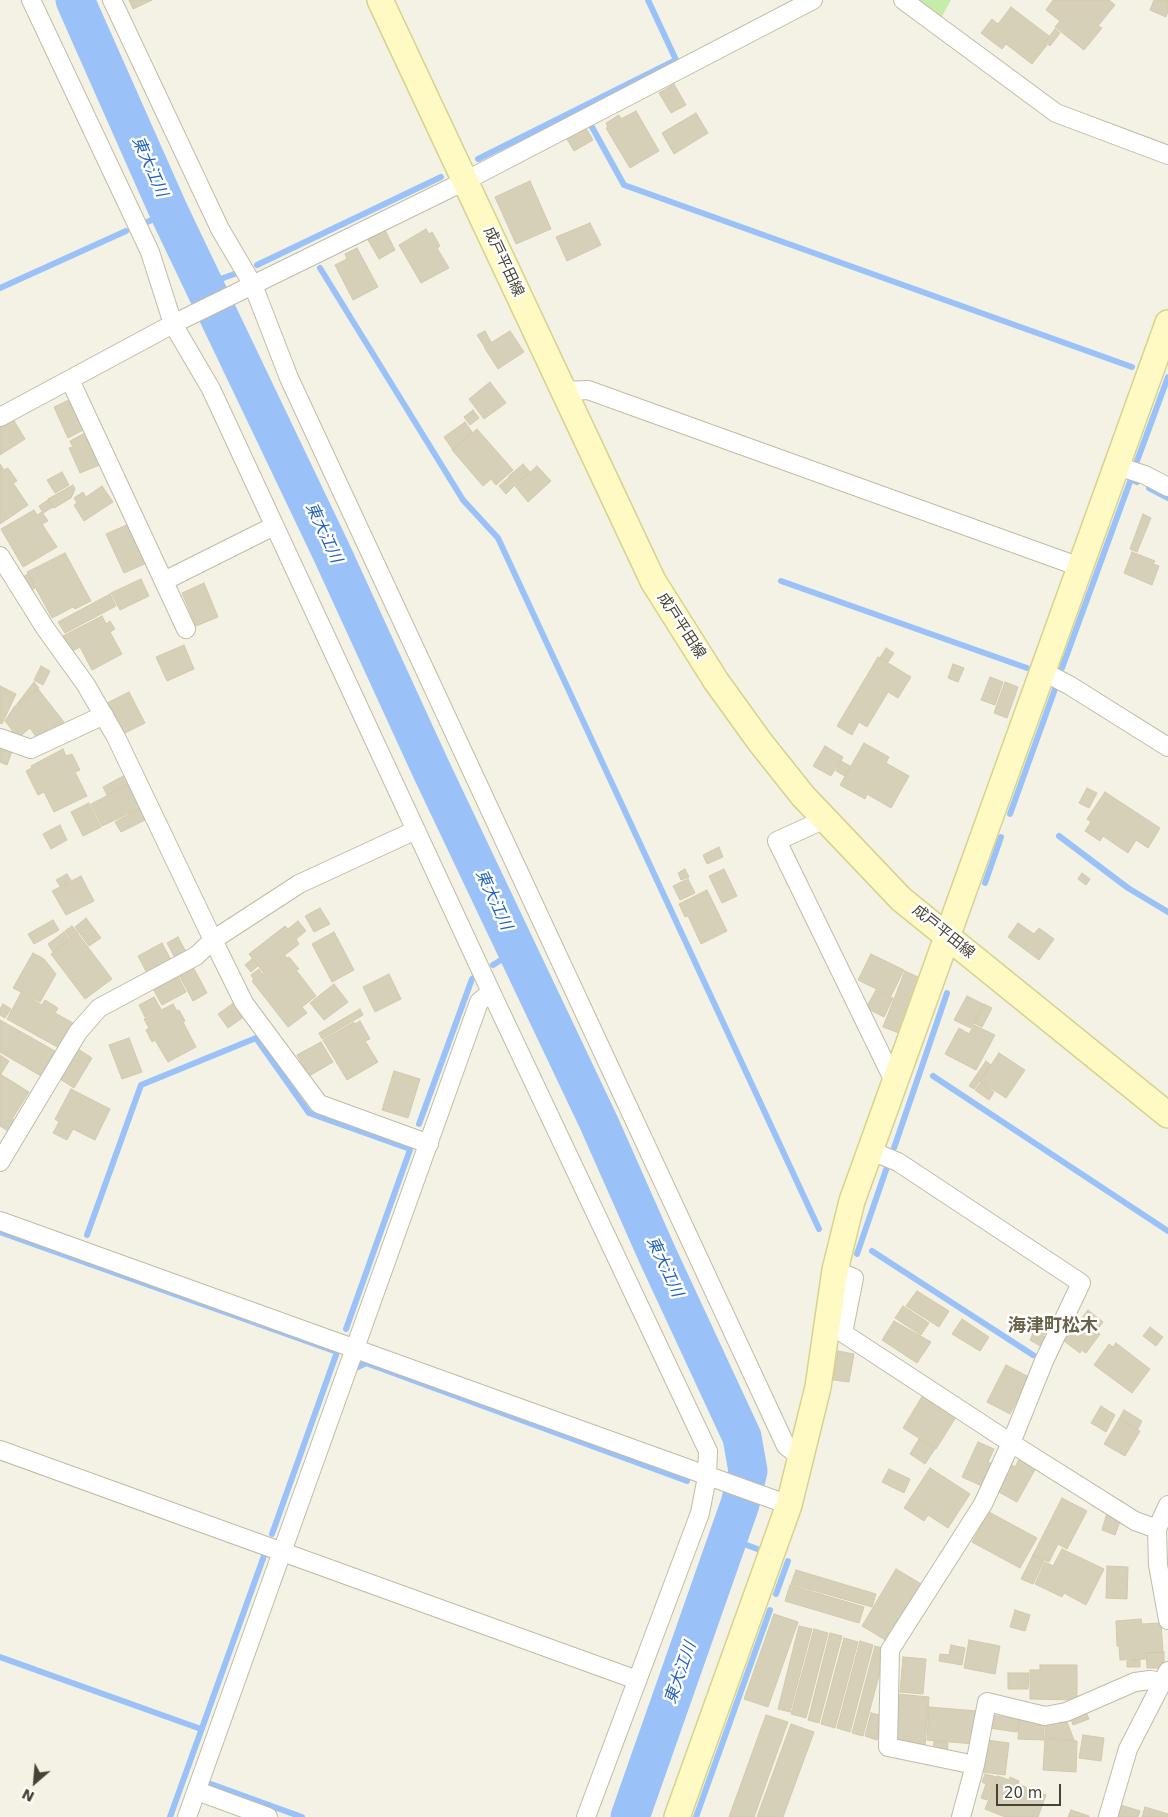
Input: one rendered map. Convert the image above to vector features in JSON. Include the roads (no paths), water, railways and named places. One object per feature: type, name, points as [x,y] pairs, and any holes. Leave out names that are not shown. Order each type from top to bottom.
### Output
[{"type":"street","points":[[31,0],[150,252],[179,322],[210,389],[708,1450],[712,1478],[586,1817]]},
{"type":"street","points":[[112,0],[786,1446],[802,1458]]},
{"type":"street","name":"成戸平田線","points":[[380,0],[653,581],[716,681],[760,742],[803,796],[901,899],[1168,1115]]},
{"type":"street","points":[[0,416],[246,288],[465,181],[813,0]]},
{"type":"street","points":[[903,0],[1056,113],[1168,155]]},
{"type":"street","points":[[677,1817],[784,1503],[802,1458],[818,1387],[835,1270],[852,1201],[946,935],[1167,328]]},
{"type":"street","points":[[70,380],[186,629]]},
{"type":"street","points":[[564,391],[588,390],[1080,568]]},
{"type":"street","points":[[1117,466],[1145,475],[1168,487]]},
{"type":"street","points":[[164,581],[274,526]]},
{"type":"street","points":[[0,556],[45,628],[86,685],[104,715],[244,1003],[319,1104],[429,1144]]},
{"type":"street","points":[[1042,671],[1069,685],[1168,746]]},
{"type":"street","points":[[0,738],[31,749],[104,715]]},
{"type":"street","points":[[825,819],[777,841],[894,1081]]},
{"type":"street","points":[[0,1162],[78,1032],[99,1008],[196,956],[213,940],[236,923],[299,884],[416,830]]},
{"type":"street","points":[[187,1817],[479,1002],[492,992]]},
{"type":"street","points":[[869,1150],[898,1162],[1081,1283],[1044,1361],[1011,1443],[983,1504],[890,1650],[888,1747],[975,1765]]},
{"type":"street","points":[[0,1221],[784,1503]]},
{"type":"street","points":[[835,1270],[854,1278],[843,1333],[1011,1443],[1135,1521],[1158,1529]]},
{"type":"street","points":[[0,1450],[637,1680]]},
{"type":"street","points":[[1168,1505],[1158,1529],[1158,1565],[1168,1620]]},
{"type":"street","points":[[962,1817],[975,1765],[987,1702],[1045,1716],[1066,1712],[1135,1682],[1165,1676]]},
{"type":"street","points":[[1108,1817],[1128,1750],[1165,1676]]},
{"type":"street","points":[[196,1791],[268,1817]]},
{"type":"waterway","name":"東大江川","points":[[75,0],[169,212],[331,551],[431,769],[599,1123],[657,1254],[742,1437],[748,1471],[740,1504],[630,1817]]},
{"type":"waterway","points":[[478,159],[676,60],[648,0]]},
{"type":"waterway","points":[[592,127],[624,185],[1132,367]]},
{"type":"waterway","points":[[257,265],[441,177]]},
{"type":"waterway","points":[[145,223],[169,212]]},
{"type":"waterway","points":[[0,288],[126,231]]},
{"type":"waterway","points":[[320,268],[463,500],[498,538],[819,1229]]},
{"type":"waterway","points":[[204,285],[237,273]]},
{"type":"waterway","points":[[1137,461],[1168,377]]},
{"type":"waterway","points":[[1062,668],[1131,479],[1137,482]]},
{"type":"waterway","points":[[1149,488],[1168,498]]},
{"type":"waterway","points":[[781,581],[1027,668]]},
{"type":"waterway","points":[[1010,814],[1055,689]]},
{"type":"waterway","points":[[1059,836],[1128,888],[1168,912]]},
{"type":"waterway","points":[[985,883],[1001,837]]},
{"type":"waterway","points":[[493,965],[517,950]]},
{"type":"waterway","points":[[419,1124],[472,979],[477,975]]},
{"type":"waterway","points":[[894,1148],[947,993]]},
{"type":"waterway","points":[[87,1235],[141,1085],[256,1038],[309,1113],[410,1149]]},
{"type":"waterway","points":[[933,1076],[1168,1231]]},
{"type":"waterway","points":[[346,1329],[411,1147]]},
{"type":"waterway","points":[[857,1254],[887,1167]]},
{"type":"waterway","points":[[0,1232],[337,1352],[272,1534]]},
{"type":"waterway","points":[[872,1251],[1033,1355]]},
{"type":"waterway","points":[[358,1367],[366,1363],[687,1481]]},
{"type":"waterway","points":[[728,1538],[760,1550]]},
{"type":"waterway","points":[[170,1817],[265,1553]]},
{"type":"waterway","points":[[776,1594],[788,1561]]},
{"type":"waterway","points":[[696,1817],[770,1610]]},
{"type":"waterway","points":[[0,1657],[201,1729]]},
{"type":"waterway","points":[[211,1784],[302,1817]]},
{"type":"district","name":"海津町松木","points":[[1053,1326]]}]
